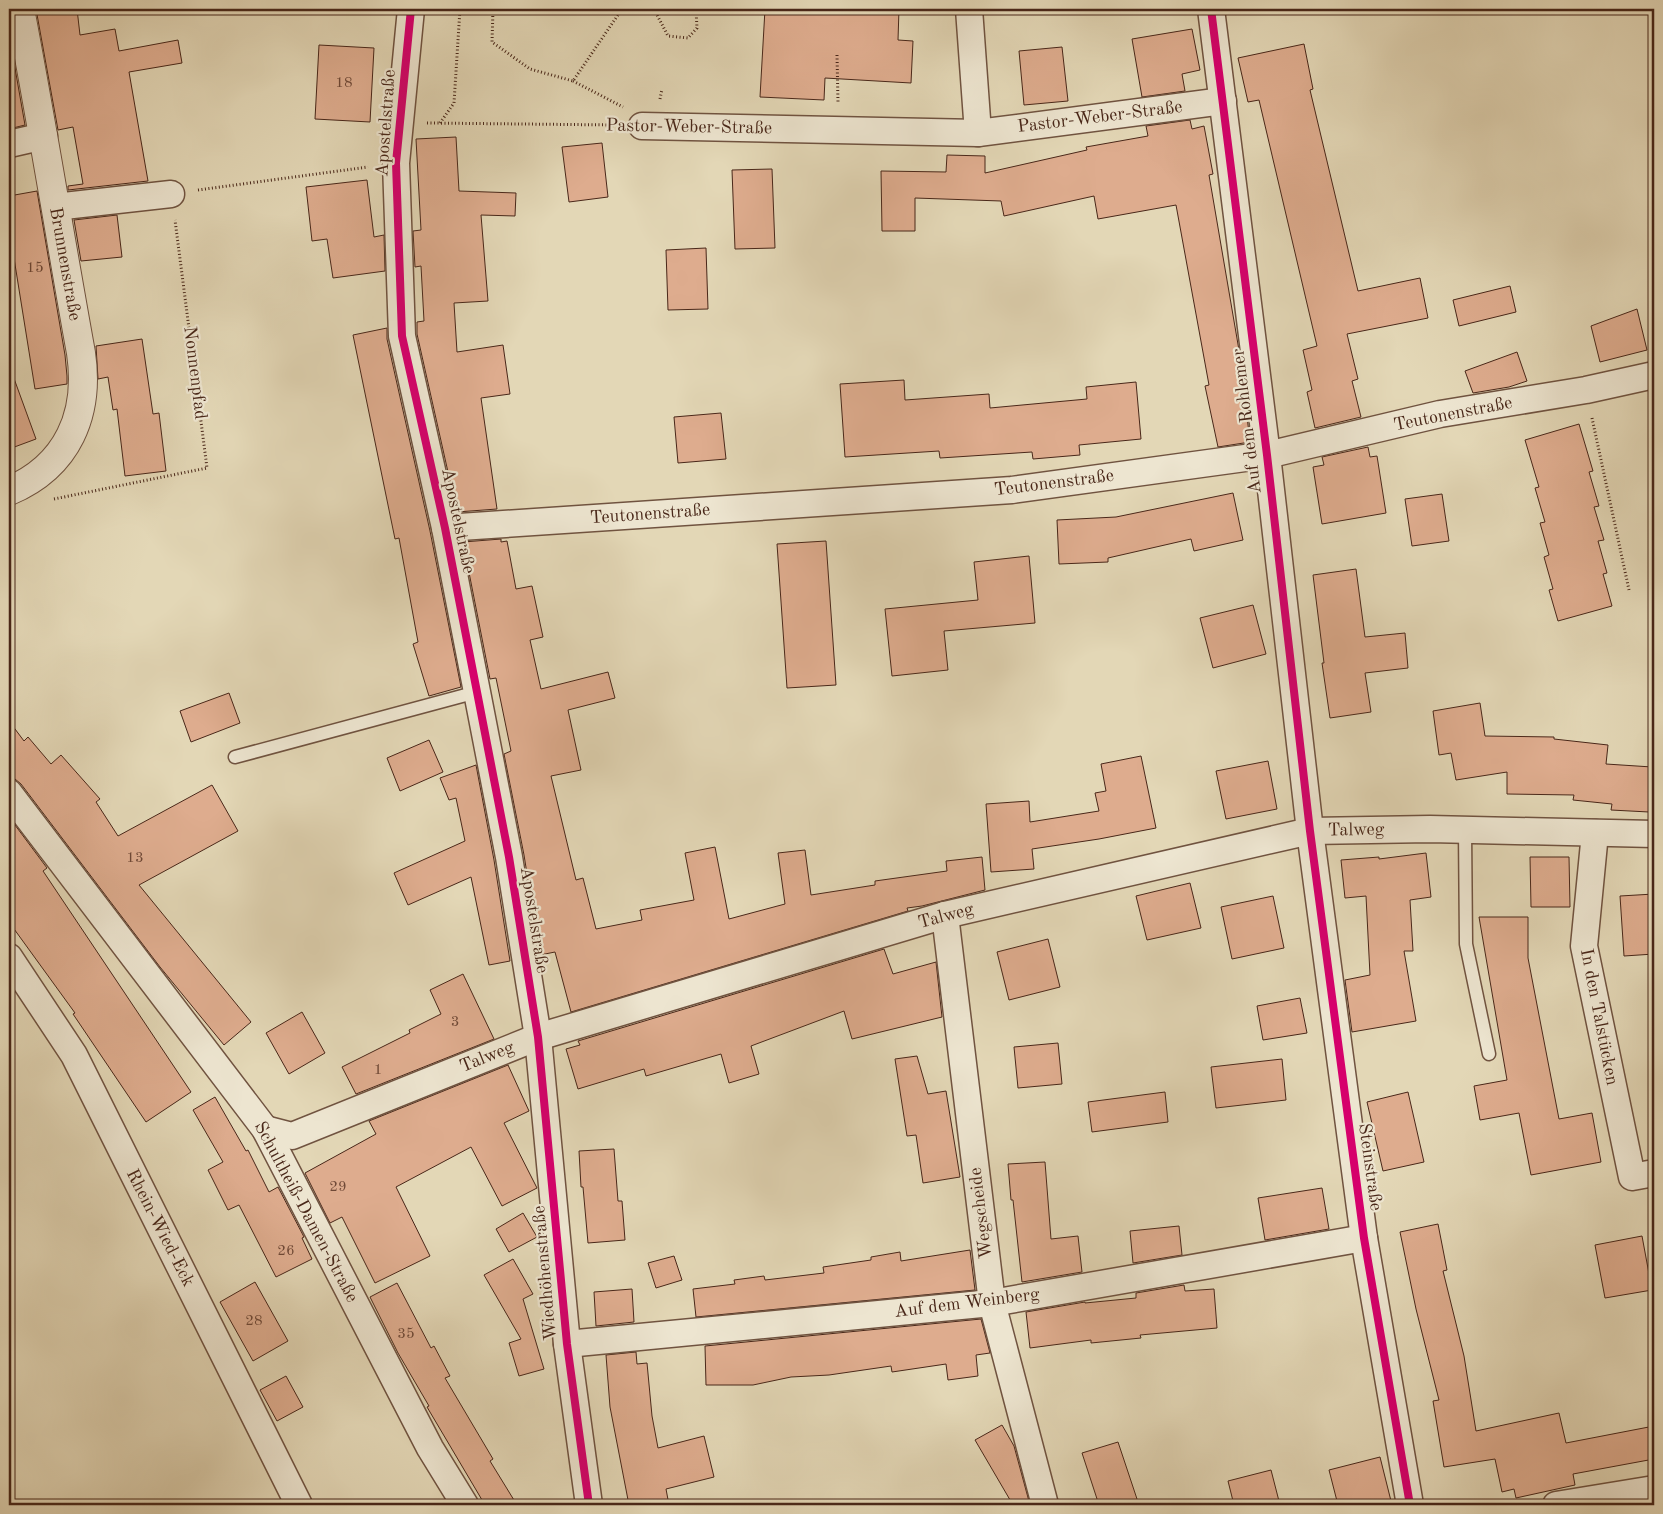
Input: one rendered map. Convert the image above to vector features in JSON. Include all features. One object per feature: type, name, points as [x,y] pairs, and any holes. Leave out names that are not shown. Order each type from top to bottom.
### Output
[{"type":"street","name":"Brunnenstraße","points":[[9,491],[38,475],[65,445],[75,427],[82,400],[84,372],[44,136],[20,9]]},
{"type":"street","name":"Apostelstraße","points":[[411,9],[396,163],[402,336],[445,528],[477,692],[509,857],[538,1037]]},
{"type":"street","points":[[969,9],[978,133]]},
{"type":"street","name":"Auf dem Rohlemer","points":[[1211,9],[1267,455],[1310,831]]},
{"type":"street","name":"Pastor-Weber-Straße","points":[[642,126],[978,133],[1223,101]]},
{"type":"street","points":[[9,144],[44,136]]},
{"type":"street","points":[[55,207],[172,194]]},
{"type":"street","name":"Teutonenstraße","points":[[445,528],[1012,490],[1267,455],[1440,414],[1586,390],[1654,375]]},
{"type":"street","name":"Schultheiß-Damen-Straße","points":[[9,793],[265,1130],[430,1448],[465,1505]]},
{"type":"street","name":"Talweg","points":[[265,1130],[292,1136],[538,1037],[945,915],[1310,831],[1465,829],[1654,834]]},
{"type":"street","name":"Steinstraße","points":[[1310,831],[1364,1238],[1410,1505]]},
{"type":"street","name":"In den Talstücken","points":[[1595,833],[1584,946],[1632,1176],[1654,1173]]},
{"type":"street","name":"Wegscheide","points":[[945,915],[992,1303],[1045,1505]]},
{"type":"street","name":"Rhein-Wied-Eck","points":[[9,957],[74,1056],[299,1505]]},
{"type":"street","name":"Wiedhöhenstraße","points":[[538,1037],[567,1344],[588,1505]]},
{"type":"street","name":"Auf dem Weinberg","points":[[567,1344],[992,1303],[1364,1238]]},
{"type":"street","points":[[1556,1505],[1654,1488]]},
{"type":"lane","points":[[235,757],[477,692]]},
{"type":"lane","points":[[1465,829],[1466,944],[1489,1054]]},
{"type":"path","points":[[440,123],[454,103],[460,9]]},
{"type":"path","points":[[493,9],[492,42],[530,69],[573,81],[622,9]]},
{"type":"path","points":[[654,9],[668,36],[688,38],[697,28],[697,9]]},
{"type":"path","points":[[837,55],[838,129]]},
{"type":"path","points":[[172,194],[396,163]]},
{"type":"path","points":[[1586,390],[1630,590]]},
{"type":"building","points":[[36,9],[77,9],[80,35],[115,29],[119,51],[178,40],[182,63],[129,72],[148,181],[68,190],[68,186],[83,184],[73,127],[58,130]]},
{"type":"building","points":[[765,9],[899,9],[898,40],[913,41],[911,83],[825,78],[824,100],[760,97]]},
{"type":"building","points":[[1192,29],[1200,70],[1182,74],[1185,91],[1142,97],[1132,39]]},
{"type":"building","points":[[9,34],[25,125],[9,129]]},
{"type":"building","points":[[1304,44],[1313,89],[1310,90],[1358,291],[1420,278],[1428,318],[1347,334],[1358,379],[1352,381],[1361,417],[1315,428],[1307,392],[1312,390],[1303,350],[1317,346],[1259,100],[1248,102],[1238,58]]},
{"type":"building","points":[[319,45],[374,48],[370,122],[315,119]]},
{"type":"building","points":[[1062,47],[1068,101],[1024,105],[1019,51]]},
{"type":"building","points":[[1190,120],[1192,129],[1204,126],[1213,174],[1209,175],[1240,356],[1250,442],[1218,447],[1205,386],[1209,385],[1176,205],[1098,219],[1094,196],[1004,216],[1001,201],[915,198],[915,231],[882,231],[881,171],[946,172],[947,155],[985,156],[985,173],[1087,150],[1086,147],[1148,136],[1146,126]]},
{"type":"building","points":[[456,137],[459,191],[516,193],[515,216],[481,215],[488,301],[454,303],[457,352],[503,345],[510,394],[481,398],[497,509],[457,512],[417,334],[417,322],[424,321],[421,266],[415,267],[413,231],[421,230],[416,139]]},
{"type":"building","points":[[602,143],[608,197],[569,202],[562,147]]},
{"type":"building","points":[[772,169],[775,248],[735,249],[732,170]]},
{"type":"building","points":[[367,180],[374,237],[384,235],[385,271],[333,278],[327,239],[312,241],[306,187]]},
{"type":"building","points":[[37,191],[65,355],[67,384],[35,389],[9,227],[9,196]]},
{"type":"building","points":[[117,215],[122,257],[81,261],[74,220]]},
{"type":"building","points":[[706,248],[708,309],[668,310],[666,250]]},
{"type":"building","points":[[1510,286],[1516,312],[1459,326],[1453,300]]},
{"type":"building","points":[[1637,309],[1647,350],[1600,362],[1591,326]]},
{"type":"building","points":[[387,328],[387,339],[430,531],[461,687],[429,696],[413,644],[418,642],[399,538],[395,539],[353,335]]},
{"type":"building","points":[[142,339],[153,414],[159,413],[166,471],[125,476],[117,409],[113,410],[108,377],[98,379],[96,346]]},
{"type":"building","points":[[1517,352],[1527,381],[1509,387],[1473,393],[1465,371]]},
{"type":"building","points":[[12,373],[36,439],[9,449],[9,374]]},
{"type":"building","points":[[904,380],[905,400],[989,394],[990,408],[1087,399],[1086,387],[1136,382],[1141,439],[1079,445],[1080,455],[1033,459],[1032,452],[940,458],[939,451],[845,457],[840,384]]},
{"type":"building","points":[[721,413],[726,459],[678,463],[674,417]]},
{"type":"building","points":[[1579,424],[1593,471],[1589,472],[1599,506],[1594,507],[1604,540],[1598,541],[1607,573],[1603,574],[1612,606],[1558,621],[1549,590],[1553,589],[1544,557],[1549,555],[1540,523],[1545,522],[1535,488],[1539,487],[1525,440]]},
{"type":"building","points":[[1368,447],[1370,457],[1377,456],[1386,513],[1322,524],[1313,467],[1324,465],[1322,457]]},
{"type":"building","points":[[1233,493],[1243,540],[1194,551],[1191,539],[1108,558],[1108,562],[1059,564],[1057,520],[1116,517]]},
{"type":"building","points":[[1442,494],[1449,541],[1412,546],[1405,499]]},
{"type":"building","points":[[501,539],[501,542],[507,541],[516,589],[532,586],[543,637],[530,640],[541,689],[608,672],[615,698],[568,710],[581,770],[551,776],[576,880],[583,878],[596,929],[642,920],[640,910],[694,900],[685,853],[715,847],[729,919],[785,904],[778,853],[805,850],[811,895],[875,885],[875,881],[947,871],[946,861],[982,857],[985,890],[907,908],[908,911],[571,1012],[555,952],[540,955],[524,855],[504,754],[511,751],[496,678],[490,679],[463,542]]},
{"type":"building","points":[[826,541],[836,685],[787,688],[777,544]]},
{"type":"building","points":[[1029,556],[1035,623],[944,631],[948,670],[892,676],[885,609],[978,600],[974,562]]},
{"type":"building","points":[[1356,569],[1365,637],[1405,633],[1408,668],[1365,673],[1371,712],[1330,718],[1313,575]]},
{"type":"building","points":[[1253,605],[1266,654],[1213,668],[1200,618]]},
{"type":"building","points":[[229,693],[240,723],[191,742],[180,711]]},
{"type":"building","points":[[1480,703],[1485,736],[1554,737],[1554,739],[1608,745],[1606,764],[1652,767],[1649,812],[1611,810],[1612,804],[1573,800],[1574,795],[1507,794],[1507,772],[1456,780],[1451,753],[1439,755],[1433,711]]},
{"type":"building","points":[[9,721],[24,741],[28,737],[51,764],[61,755],[100,799],[96,802],[118,836],[212,785],[238,831],[139,885],[251,1022],[224,1045],[160,967],[21,784],[15,779],[9,778]]},
{"type":"building","points":[[429,740],[443,772],[400,791],[387,758]]},
{"type":"building","points":[[1141,756],[1156,828],[1032,849],[1034,869],[991,872],[986,804],[1029,801],[1030,822],[1099,811],[1095,793],[1106,791],[1101,764]]},
{"type":"building","points":[[1268,761],[1277,809],[1226,819],[1216,771]]},
{"type":"building","points":[[476,765],[510,961],[489,965],[471,877],[408,905],[394,873],[465,841],[456,798],[449,800],[440,778]]},
{"type":"building","points":[[9,817],[47,868],[43,871],[191,1092],[146,1122],[73,1014],[75,1013],[9,922]]},
{"type":"building","points":[[1426,853],[1431,897],[1410,900],[1413,951],[1404,951],[1416,1021],[1352,1032],[1345,980],[1370,975],[1366,896],[1345,898],[1341,860],[1379,857],[1379,859]]},
{"type":"building","points":[[1530,857],[1569,857],[1570,907],[1531,907]]},
{"type":"building","points":[[1190,883],[1201,928],[1147,940],[1136,896]]},
{"type":"building","points":[[1654,894],[1654,954],[1624,956],[1620,896]]},
{"type":"building","points":[[1273,896],[1284,948],[1232,959],[1221,907]]},
{"type":"building","points":[[1479,917],[1528,917],[1528,958],[1559,1119],[1592,1113],[1601,1162],[1531,1175],[1519,1113],[1480,1120],[1474,1086],[1507,1080]]},
{"type":"building","points":[[1048,939],[1060,987],[1009,1000],[997,952]]},
{"type":"building","points":[[884,949],[893,974],[936,962],[942,1017],[852,1039],[844,1011],[751,1046],[759,1074],[729,1083],[721,1054],[646,1076],[644,1069],[578,1089],[566,1049],[580,1045],[578,1041]]},
{"type":"building","points":[[463,974],[494,1039],[356,1094],[342,1067],[410,1033],[409,1030],[441,1014],[430,990]]},
{"type":"building","points":[[1300,998],[1307,1033],[1263,1040],[1257,1006]]},
{"type":"building","points":[[302,1012],[325,1053],[289,1074],[266,1033]]},
{"type":"building","points":[[1058,1043],[1062,1084],[1018,1088],[1014,1047]]},
{"type":"building","points":[[917,1056],[928,1094],[946,1091],[960,1177],[923,1183],[916,1135],[907,1136],[895,1059]]},
{"type":"building","points":[[1282,1059],[1286,1100],[1216,1108],[1211,1067]]},
{"type":"building","points":[[508,1065],[529,1111],[504,1123],[537,1188],[502,1206],[471,1147],[396,1187],[430,1256],[375,1283],[342,1217],[330,1223],[305,1173],[376,1134],[369,1121]]},
{"type":"building","points":[[1165,1092],[1168,1122],[1092,1132],[1088,1102]]},
{"type":"building","points":[[1408,1092],[1424,1162],[1383,1171],[1367,1102]]},
{"type":"building","points":[[215,1097],[246,1151],[248,1150],[269,1192],[278,1187],[304,1237],[302,1238],[312,1259],[276,1277],[239,1205],[228,1210],[208,1170],[223,1162],[193,1110]]},
{"type":"building","points":[[614,1149],[618,1201],[622,1201],[625,1240],[588,1243],[583,1187],[581,1187],[579,1151]]},
{"type":"building","points":[[1045,1162],[1051,1239],[1078,1236],[1082,1272],[1022,1282],[1008,1164]]},
{"type":"building","points":[[1322,1188],[1329,1229],[1265,1240],[1258,1198]]},
{"type":"building","points":[[523,1213],[537,1237],[509,1252],[496,1229]]},
{"type":"building","points":[[1438,1224],[1447,1270],[1443,1271],[1464,1356],[1476,1431],[1559,1413],[1566,1443],[1654,1426],[1654,1459],[1573,1474],[1575,1485],[1516,1498],[1514,1489],[1502,1492],[1495,1459],[1444,1467],[1433,1401],[1439,1400],[1416,1309],[1400,1232]]},
{"type":"building","points":[[1179,1226],[1182,1255],[1133,1263],[1130,1231]]},
{"type":"building","points":[[1642,1236],[1652,1290],[1605,1298],[1595,1245]]},
{"type":"building","points":[[970,1250],[975,1290],[696,1317],[693,1289],[735,1284],[734,1280],[764,1276],[765,1280],[824,1273],[823,1267],[871,1260],[871,1257],[900,1252],[901,1261]]},
{"type":"building","points":[[674,1256],[682,1280],[656,1288],[648,1263]]},
{"type":"building","points":[[513,1259],[533,1294],[523,1299],[544,1369],[519,1376],[509,1343],[521,1339],[484,1275]]},
{"type":"building","points":[[255,1282],[288,1341],[253,1361],[220,1302]]},
{"type":"building","points":[[397,1283],[431,1348],[434,1346],[450,1376],[445,1378],[493,1459],[490,1461],[517,1505],[485,1505],[427,1407],[429,1406],[398,1353],[370,1297]]},
{"type":"building","points":[[1184,1285],[1185,1291],[1214,1289],[1217,1328],[1140,1335],[1141,1338],[1091,1343],[1091,1340],[1030,1348],[1026,1312],[1085,1302],[1136,1298],[1136,1293]]},
{"type":"building","points":[[632,1289],[634,1322],[596,1326],[594,1292]]},
{"type":"building","points":[[981,1319],[990,1353],[976,1355],[978,1376],[948,1380],[946,1364],[892,1372],[891,1366],[829,1375],[791,1377],[753,1385],[706,1385],[705,1346]]},
{"type":"building","points":[[636,1352],[637,1364],[647,1363],[652,1416],[658,1448],[704,1436],[714,1477],[666,1489],[669,1505],[629,1505],[610,1407],[606,1355]]},
{"type":"building","points":[[286,1376],[303,1407],[277,1421],[260,1390]]},
{"type":"building","points":[[1002,1425],[1014,1446],[1030,1505],[1013,1505],[975,1440]]},
{"type":"building","points":[[1118,1442],[1139,1505],[1099,1505],[1082,1453]]},
{"type":"building","points":[[1380,1457],[1392,1505],[1338,1505],[1329,1470]]},
{"type":"building","points":[[1271,1470],[1280,1505],[1234,1505],[1228,1481]]},
{"type":"cycle path","points":[[411,9],[396,163],[402,336],[445,528],[477,692],[509,857],[538,1037],[567,1344],[589,1505]]},
{"type":"cycle path","points":[[1211,9],[1267,455],[1310,831],[1364,1238],[1410,1505]]}]
